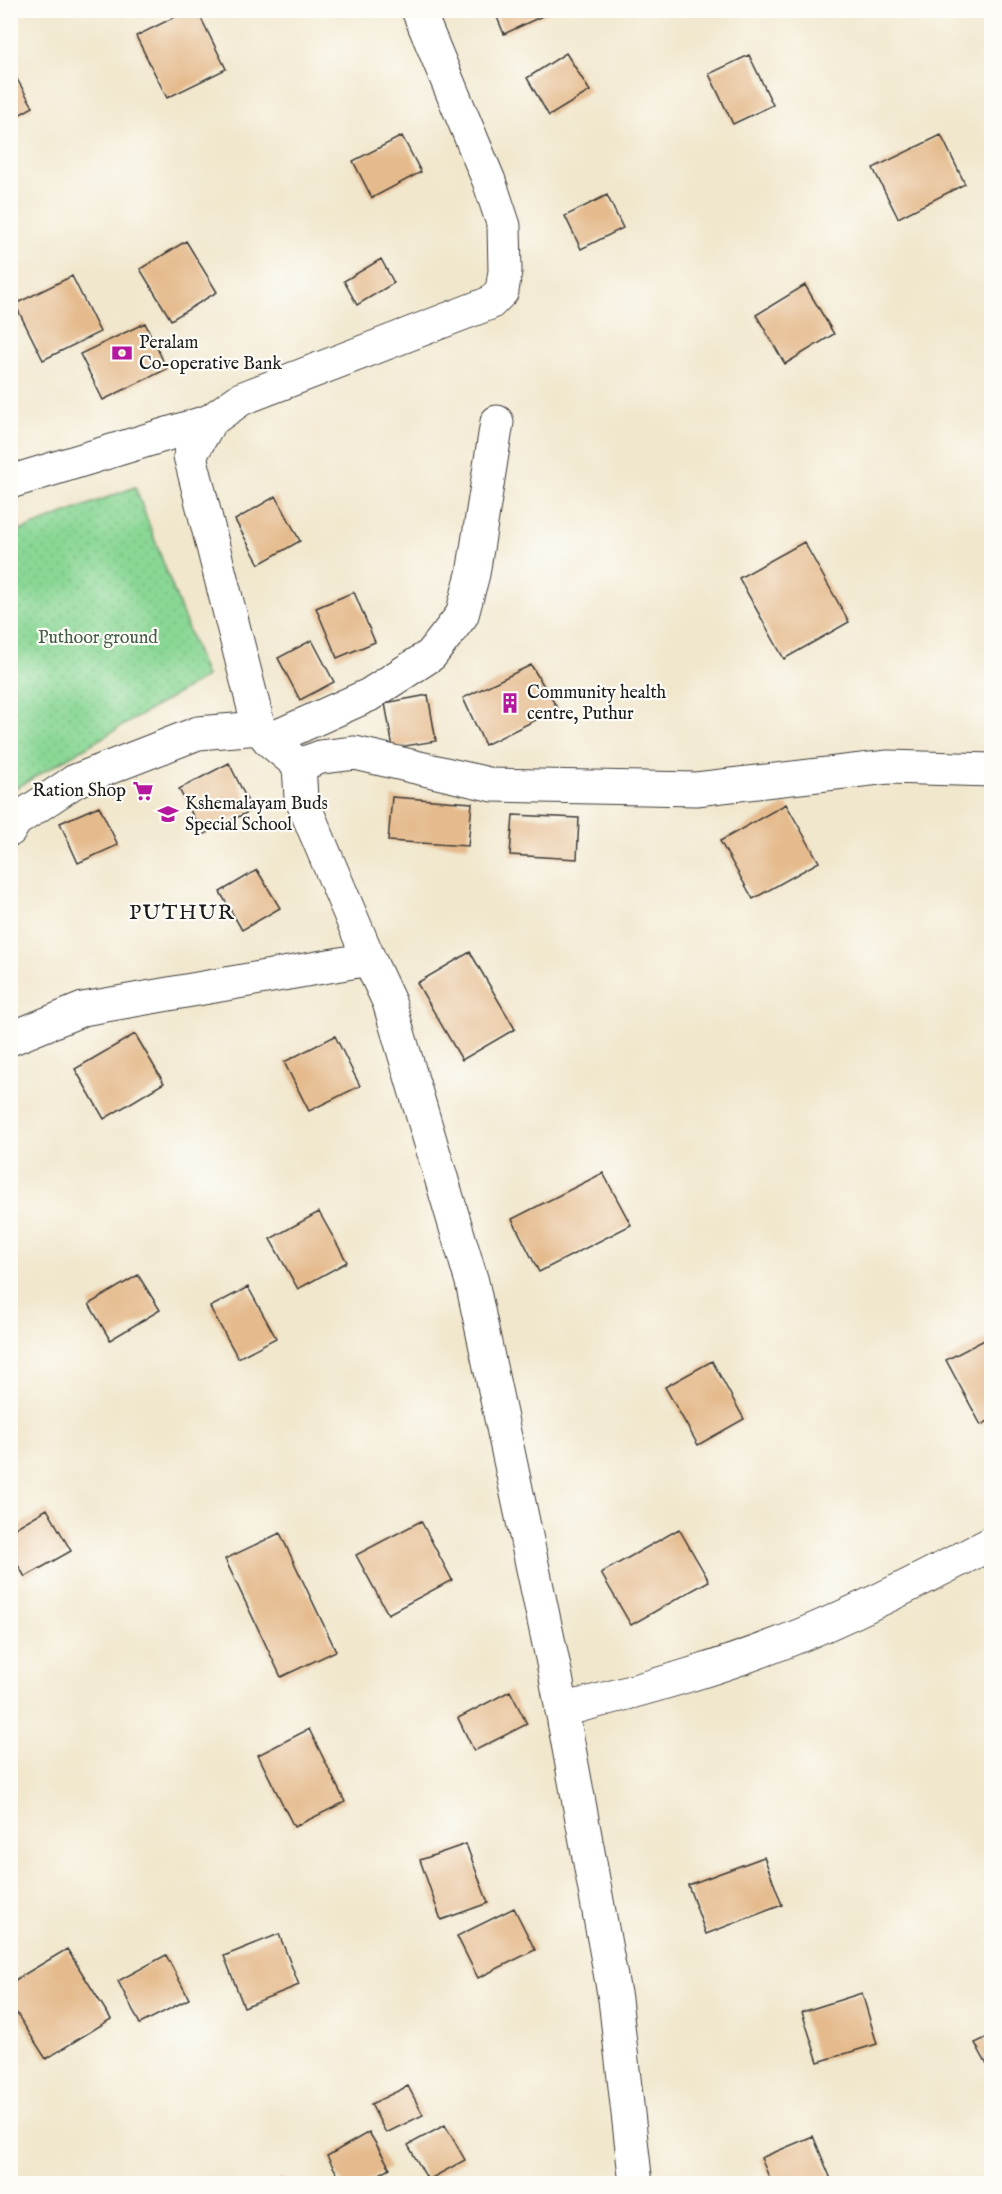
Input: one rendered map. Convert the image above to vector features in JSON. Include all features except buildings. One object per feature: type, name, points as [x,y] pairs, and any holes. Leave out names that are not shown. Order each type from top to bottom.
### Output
[{"type":"street","points":[[10,482],[210,421],[241,399],[490,303],[502,291],[505,271],[504,226],[489,181],[418,10]]},
{"type":"street","points":[[210,421],[190,456],[264,734],[299,765],[301,798],[389,1002],[472,1282],[562,1710],[615,1999],[636,2184]]},
{"type":"street","points":[[10,830],[15,821],[75,782],[198,733],[264,734],[369,695],[431,655],[462,615],[472,574],[497,422]]},
{"type":"street","points":[[299,765],[321,757],[355,753],[493,785],[696,789],[888,767],[992,770]]},
{"type":"street","points":[[10,1039],[83,1009],[369,959]]},
{"type":"street","points":[[562,1710],[668,1683],[810,1632],[926,1578],[992,1543]]},
{"type":"green space","name":"Puthoor ground","points":[[135,487],[206,677],[11,791],[11,534]]},
{"type":"place","name":"Peralam Co-operative Bank","points":[[122,353]]},
{"type":"place","name":"Community health centre, Puthur","points":[[510,703]]},
{"type":"place","name":"Ration Shop","points":[[143,791]]},
{"type":"place","name":"Kshemalayam Buds Special School","points":[[168,814]]},
{"type":"district","name":"PUTHUR","points":[[182,913]]}]
